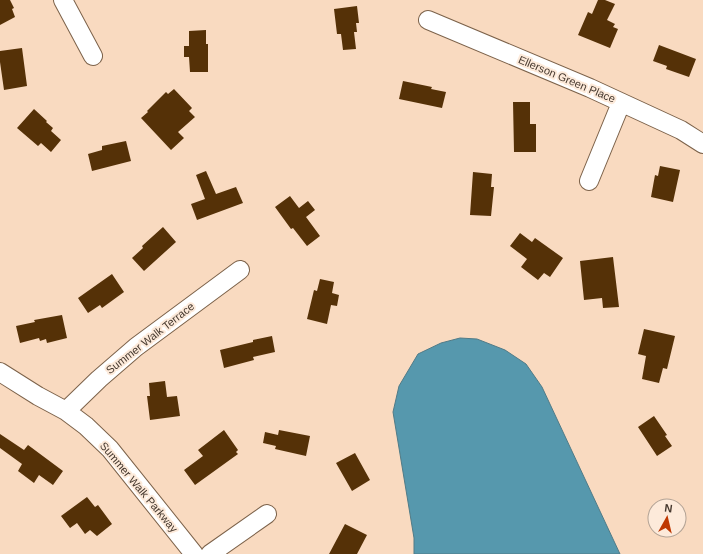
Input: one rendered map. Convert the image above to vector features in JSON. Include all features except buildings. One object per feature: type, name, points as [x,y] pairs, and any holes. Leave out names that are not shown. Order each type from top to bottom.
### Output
[{"type":"street","points":[[62,0],[93,56]]},
{"type":"street","name":"Ellerson Green Place","points":[[428,20],[621,102],[681,130],[703,144]]},
{"type":"street","points":[[589,181],[621,102]]},
{"type":"street","name":"Summer Walk Terrace","points":[[66,411],[99,379],[136,347],[240,270]]},
{"type":"street","name":"Summer Walk Parkway","points":[[0,372],[38,396],[66,411],[86,426],[110,449],[194,554]]},
{"type":"street","points":[[210,554],[268,514]]},
{"type":"water","points":[[460,338],[477,339],[505,350],[526,364],[542,387],[620,554],[414,554],[414,538],[393,412],[399,386],[418,354],[441,343]]}]
